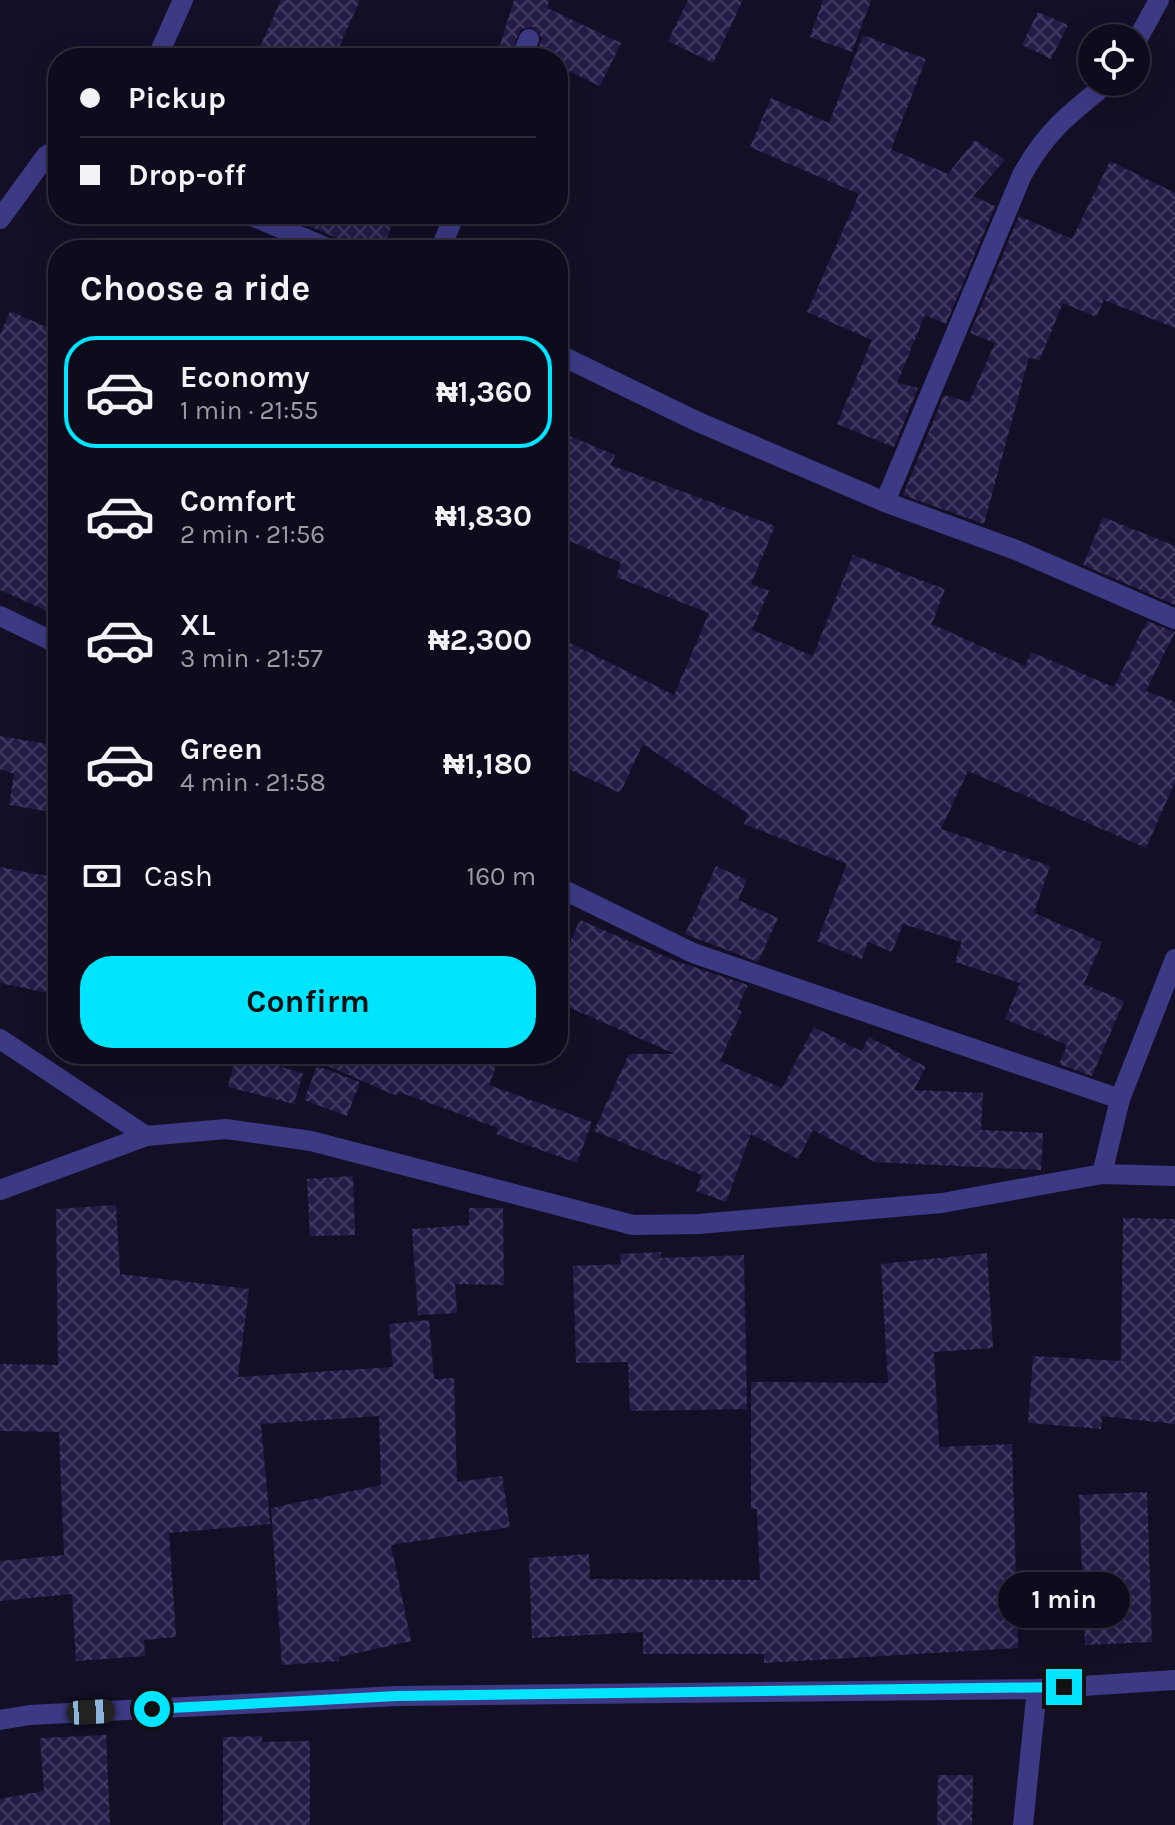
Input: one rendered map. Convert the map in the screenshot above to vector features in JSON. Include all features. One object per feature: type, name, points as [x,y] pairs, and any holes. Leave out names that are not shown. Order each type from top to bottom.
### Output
[{"type":"street","points":[[161,48],[183,0]]},
{"type":"street","points":[[1146,24],[1159,0]]},
{"type":"street","points":[[885,502],[1022,175],[1040,142],[1067,113],[1090,96]]},
{"type":"street","points":[[0,219],[48,155]]},
{"type":"street","points":[[271,224],[308,240]]},
{"type":"street","points":[[568,359],[696,421],[885,502],[1016,550],[1175,619]]},
{"type":"street","points":[[0,616],[48,639]]},
{"type":"street","points":[[568,892],[693,953],[1120,1099]]},
{"type":"street","points":[[1102,1174],[1120,1099],[1175,959]]},
{"type":"street","points":[[0,1039],[146,1136]]},
{"type":"street","points":[[0,1190],[146,1136],[226,1129],[311,1141],[633,1225],[699,1224],[942,1203],[1102,1174],[1175,1176]]},
{"type":"street","points":[[0,1720],[30,1715],[397,1696],[1037,1689],[1175,1680]]},
{"type":"street","points":[[1023,1825],[1037,1689]]},
{"type":"building","points":[[281,0],[360,0],[338,48],[259,48]]},
{"type":"building","points":[[514,0],[549,0],[547,8],[621,43],[600,86],[568,71],[568,48],[538,48],[542,38],[533,27],[521,29],[512,48],[499,48]]},
{"type":"building","points":[[688,0],[743,0],[713,63],[668,41]]},
{"type":"building","points":[[823,0],[871,0],[852,52],[810,37]]},
{"type":"building","points":[[1038,12],[1068,25],[1051,59],[1022,45]]},
{"type":"building","points":[[863,35],[926,59],[891,149],[948,174],[975,140],[1005,160],[973,196],[995,206],[946,324],[925,315],[897,383],[918,388],[894,447],[837,424],[872,340],[807,312],[859,194],[750,147],[771,98],[829,123]]},
{"type":"building","points":[[1110,161],[1175,193],[1175,328],[1104,300],[1096,317],[1063,303],[1039,361],[1029,357],[984,524],[903,495],[944,395],[969,402],[995,343],[970,333],[1019,216],[1072,239]]},
{"type":"building","points":[[304,224],[393,224],[385,240],[337,238]]},
{"type":"building","points":[[10,311],[48,328],[48,612],[0,590],[0,335]]},
{"type":"building","points":[[568,435],[615,455],[611,465],[775,526],[751,584],[769,591],[752,630],[813,656],[853,555],[945,589],[932,624],[1025,666],[1031,652],[1114,687],[1147,621],[1175,632],[1146,691],[1175,702],[1175,782],[1146,848],[968,771],[941,829],[1050,866],[1034,913],[1102,942],[1084,984],[1124,1001],[1092,1076],[1059,1064],[1067,1045],[1005,1019],[1020,983],[955,962],[962,942],[903,924],[892,952],[868,942],[862,959],[817,941],[847,864],[744,824],[748,814],[643,744],[620,793],[568,769],[568,642],[674,695],[709,613],[616,577],[621,563],[568,540]]},
{"type":"building","points":[[1103,517],[1175,546],[1175,605],[1083,565]]},
{"type":"building","points":[[0,736],[48,744],[48,811],[9,805],[14,774],[0,769]]},
{"type":"building","points":[[716,866],[747,880],[738,900],[778,918],[758,962],[685,934]]},
{"type":"building","points":[[0,867],[48,876],[48,993],[0,983]]},
{"type":"building","points":[[580,920],[673,960],[748,985],[737,1009],[742,1011],[720,1061],[782,1088],[814,1027],[861,1051],[869,1037],[926,1067],[914,1090],[983,1093],[981,1130],[1043,1133],[1041,1170],[875,1162],[813,1130],[798,1159],[751,1134],[726,1202],[696,1191],[702,1175],[594,1131],[629,1054],[675,1054],[568,1007],[568,946]]},
{"type":"building","points":[[234,1064],[270,1064],[303,1073],[294,1104],[228,1087]]},
{"type":"building","points":[[323,1064],[497,1064],[489,1085],[592,1122],[577,1163],[496,1134],[498,1128],[399,1092],[397,1096]]},
{"type":"building","points":[[317,1066],[360,1082],[347,1116],[304,1100]]},
{"type":"building","points":[[353,1176],[355,1235],[310,1236],[307,1179]]},
{"type":"building","points":[[116,1205],[120,1274],[249,1289],[238,1377],[393,1367],[389,1324],[429,1320],[434,1379],[454,1378],[457,1482],[502,1476],[510,1527],[391,1545],[411,1641],[339,1657],[339,1661],[282,1665],[271,1508],[381,1485],[379,1416],[261,1424],[270,1524],[169,1533],[176,1637],[144,1640],[145,1656],[76,1661],[72,1594],[0,1601],[0,1561],[64,1555],[59,1432],[0,1431],[0,1364],[58,1365],[56,1209]]},
{"type":"building","points":[[469,1208],[503,1208],[504,1285],[455,1284],[457,1313],[418,1315],[412,1229],[469,1225]]},
{"type":"building","points":[[1123,1218],[1175,1219],[1175,1424],[1102,1416],[1101,1429],[1028,1423],[1033,1356],[1121,1361]]},
{"type":"building","points":[[661,1252],[661,1258],[744,1255],[747,1409],[630,1411],[628,1362],[576,1363],[573,1266],[621,1264],[620,1254]]},
{"type":"building","points":[[987,1253],[993,1348],[934,1352],[939,1447],[1012,1444],[1018,1648],[764,1663],[764,1654],[643,1654],[643,1632],[532,1638],[529,1558],[589,1554],[590,1579],[760,1580],[757,1509],[751,1509],[751,1382],[888,1383],[881,1264]]},
{"type":"building","points":[[1147,1492],[1152,1642],[1085,1645],[1079,1495]]},
{"type":"building","points":[[106,1735],[110,1825],[0,1825],[0,1799],[44,1791],[40,1738]]},
{"type":"building","points":[[262,1736],[262,1742],[310,1741],[310,1825],[223,1825],[223,1737]]},
{"type":"building","points":[[938,1775],[973,1775],[972,1825],[937,1825]]},
{"type":"route","points":[[152,1709],[397,1696],[1064,1687]]}]
